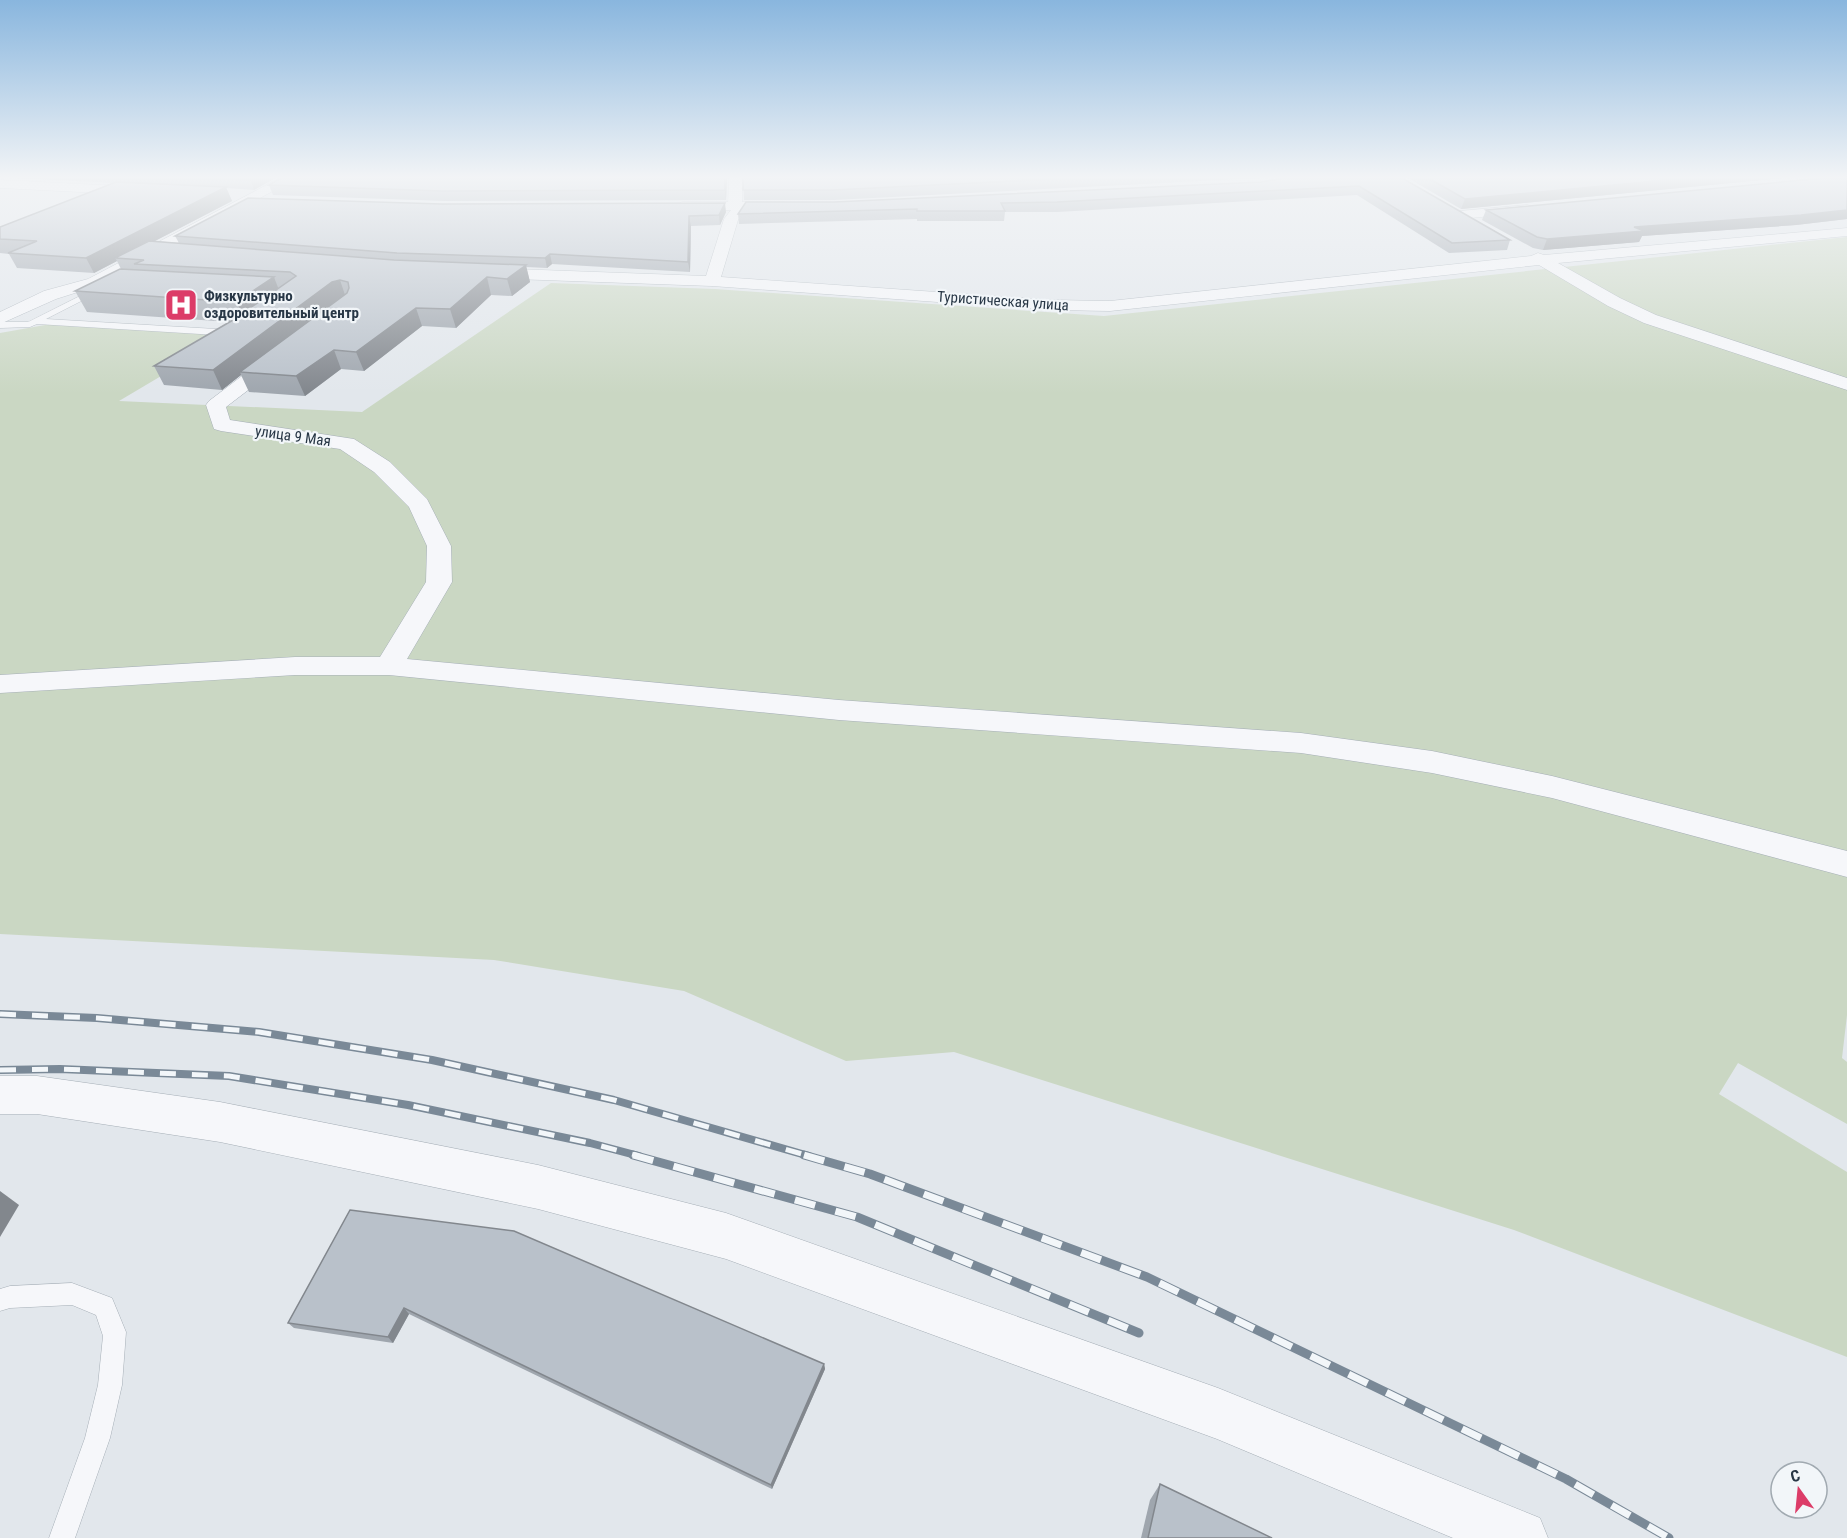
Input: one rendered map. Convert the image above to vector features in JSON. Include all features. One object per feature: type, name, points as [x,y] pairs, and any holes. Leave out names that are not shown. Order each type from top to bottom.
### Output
[{"type":"street","points":[[0,319],[50,295],[94,282],[157,250],[180,252]]},
{"type":"street","points":[[712,281],[722,250]]},
{"type":"street","points":[[1523,250],[1614,302],[1650,318],[1847,384]]},
{"type":"street","name":"Туристическая улица","points":[[469,272],[712,281],[1051,305],[1110,306],[1650,250]]},
{"type":"street","name":"улица 9 Мая","points":[[290,348],[216,405],[221,425],[346,444],[382,467],[419,504],[439,546],[439,582],[389,666]]},
{"type":"street","points":[[0,684],[295,666],[389,666],[839,710],[1301,743],[1432,762],[1552,787],[1847,864]]},
{"type":"street","points":[[0,1095],[37,1095],[220,1122],[538,1187],[726,1236],[1218,1414],[1520,1538]]},
{"type":"lane","points":[[0,325],[30,324],[106,284]]},
{"type":"lane","points":[[37,321],[240,334]]},
{"type":"lane","points":[[0,1300],[10,1297],[72,1294],[104,1306],[116,1334],[110,1384],[83,1484],[62,1538]]},
{"type":"green space","points":[[1727,250],[1847,250],[1847,1015],[1842,1058],[1847,1062],[1847,1124],[1738,1063],[1719,1094],[1847,1172],[1847,1357],[1514,1230],[954,1052],[846,1061],[684,991],[494,960],[0,934],[0,333],[62,322],[237,331],[119,401],[362,412],[551,283],[715,289],[1104,316]]},
{"type":"building","points":[[16,250],[102,250],[86,258],[8,253]]},
{"type":"building","points":[[131,250],[262,250],[394,260],[526,265],[507,279],[487,277],[450,309],[416,308],[356,352],[334,350],[296,376],[240,372],[347,293],[348,282],[340,280],[332,282],[213,370],[154,366],[233,320],[296,276],[290,272],[134,264],[144,260],[115,258]]},
{"type":"building","points":[[355,250],[688,250],[688,262],[550,254],[545,258]]},
{"type":"building","points":[[120,269],[274,277],[236,302],[75,291]]},
{"type":"building","points":[[350,1210],[514,1231],[824,1364],[771,1485],[404,1308],[388,1337],[288,1323]]},
{"type":"building","points":[[1160,1484],[1272,1538],[1148,1538]]},
{"type":"railway","points":[[0,1014],[97,1018],[259,1032],[432,1060],[614,1100],[809,1156]]},
{"type":"railway","points":[[0,1070],[60,1069],[229,1076],[408,1105],[590,1143],[639,1156]]},
{"type":"railway","points":[[633,1155],[857,1217],[1139,1333]]},
{"type":"railway","points":[[804,1155],[870,1174],[1147,1277],[1566,1479],[1669,1538]]},
{"type":"place","name":"Физкультурно оздоровительный центр","points":[[181,305]]}]
